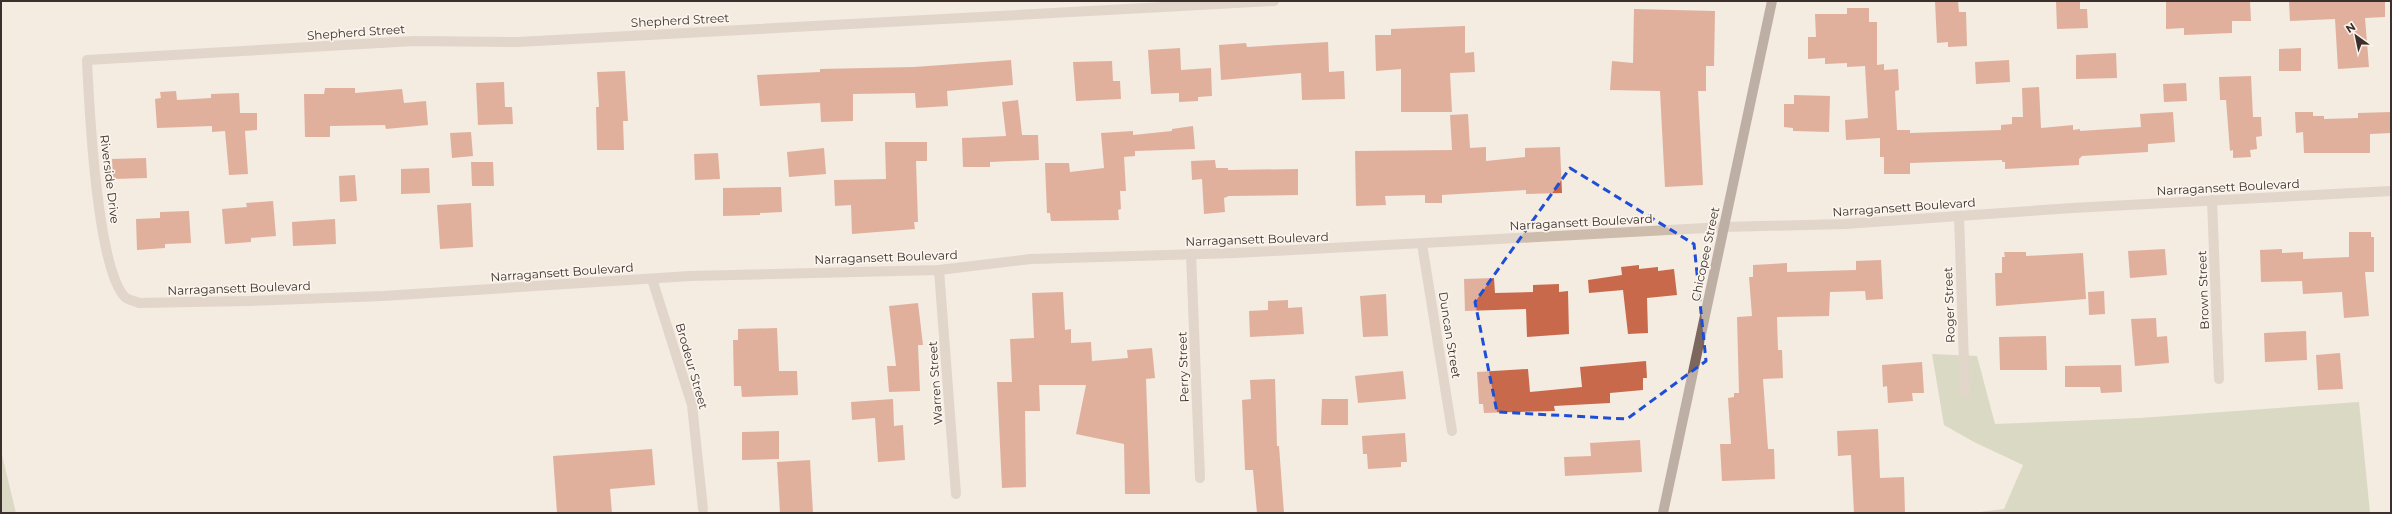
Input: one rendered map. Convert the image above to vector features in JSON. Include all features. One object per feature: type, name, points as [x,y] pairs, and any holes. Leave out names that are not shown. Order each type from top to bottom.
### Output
[{"type":"main road","name":"Chicopee Street","points":[[1662,513],[1772,1]]},
{"type":"street","name":"Shepherd Street","points":[[87,60],[414,41],[518,42],[1274,1]]},
{"type":"street","name":"Riverside Drive","points":[[87,60],[92,151],[105,239],[116,281],[126,297]]},
{"type":"street","name":"Narragansett Boulevard","points":[[126,297],[139,303],[249,302],[652,279],[939,270],[1031,259],[1422,244],[1724,227],[1845,224],[2212,200],[2391,191]]},
{"type":"street","name":"Brown Street","points":[[2212,200],[2219,379]]},
{"type":"street","name":"Roger Street","points":[[1959,216],[1965,393]]},
{"type":"street","name":"Duncan Street","points":[[1422,244],[1452,431]]},
{"type":"street","name":"Perry Street","points":[[1191,254],[1200,478]]},
{"type":"street","name":"Warren Street","points":[[939,270],[956,494]]},
{"type":"street","name":"Brodeur Street","points":[[652,279],[692,405],[703,509]]},
{"type":"highlighted area","points":[[1570,168],[1694,244],[1706,361],[1627,419],[1497,412],[1475,302]]},
{"type":"green space","points":[[1932,354],[1977,356],[1995,424],[2140,418],[2359,402],[2370,513],[1971,513],[2004,509],[2023,465],[1974,442],[1944,425]]},
{"type":"green space","points":[[1,451],[16,513],[1,513]]},
{"type":"building","points":[[1935,1],[1958,1],[1959,12],[1966,12],[1967,46],[1948,47],[1948,42],[1937,43]]},
{"type":"building","points":[[2056,1],[2080,1],[2080,9],[2087,9],[2088,28],[2057,29]]},
{"type":"building","points":[[2166,1],[2250,1],[2251,21],[2232,21],[2232,33],[2184,35],[2184,28],[2166,29]]},
{"type":"building","points":[[2289,1],[2385,1],[2385,17],[2365,18],[2369,67],[2338,69],[2335,19],[2290,21]]},
{"type":"building","points":[[1847,8],[1869,8],[1869,22],[1877,22],[1877,65],[1884,64],[1884,70],[1898,69],[1899,90],[1895,91],[1897,130],[1910,130],[1910,133],[2001,130],[2001,125],[2012,124],[2012,117],[2023,117],[2022,88],[2039,87],[2041,128],[2073,125],[2073,130],[2080,129],[2080,131],[2141,127],[2140,114],[2173,112],[2175,142],[2148,144],[2148,152],[2082,156],[2079,159],[2079,165],[2005,169],[2005,162],[2002,162],[2002,160],[1910,163],[1910,174],[1884,174],[1884,157],[1880,157],[1880,138],[1846,140],[1845,120],[1868,118],[1865,66],[1847,67],[1847,63],[1825,64],[1825,58],[1808,59],[1808,37],[1816,37],[1815,14],[1847,14]]},
{"type":"building","points":[[1634,9],[1715,11],[1714,66],[1706,66],[1706,91],[1698,91],[1703,185],[1665,187],[1660,91],[1610,90],[1612,61],[1633,63]]},
{"type":"building","points":[[1465,26],[1465,53],[1474,52],[1475,72],[1450,73],[1452,112],[1401,112],[1401,69],[1376,71],[1375,35],[1391,35],[1391,29]]},
{"type":"building","points":[[1328,42],[1329,72],[1344,71],[1345,99],[1302,100],[1301,73],[1221,80],[1219,45],[1246,43],[1247,47]]},
{"type":"building","points":[[1180,48],[1181,70],[1211,68],[1212,96],[1198,97],[1198,101],[1179,102],[1179,93],[1151,94],[1148,50]]},
{"type":"building","points":[[2301,48],[2301,71],[2279,71],[2279,49]]},
{"type":"building","points":[[2116,53],[2117,78],[2076,79],[2076,55]]},
{"type":"building","points":[[1011,60],[1013,85],[947,91],[948,106],[916,108],[915,93],[853,94],[853,121],[821,122],[820,103],[760,106],[757,75],[820,72],[820,69],[914,67]]},
{"type":"building","points":[[2009,60],[2010,82],[1976,84],[1975,62]]},
{"type":"building","points":[[1112,61],[1113,81],[1120,81],[1121,99],[1076,101],[1073,62]]},
{"type":"building","points":[[625,71],[628,121],[623,121],[624,150],[597,150],[596,107],[599,107],[597,72]]},
{"type":"building","points":[[2251,76],[2253,117],[2261,117],[2262,136],[2256,137],[2257,149],[2250,150],[2251,157],[2233,158],[2233,150],[2230,151],[2226,100],[2220,100],[2219,77]]},
{"type":"building","points":[[504,82],[505,107],[512,107],[513,124],[478,125],[476,83]]},
{"type":"building","points":[[2186,83],[2187,101],[2164,102],[2163,84]]},
{"type":"building","points":[[325,88],[355,88],[355,93],[402,89],[404,103],[426,101],[428,125],[386,129],[385,125],[330,126],[330,137],[305,137],[304,94],[324,94]]},
{"type":"building","points":[[176,91],[177,100],[211,98],[211,94],[239,93],[240,113],[257,113],[257,130],[245,131],[248,174],[229,175],[225,131],[212,132],[212,126],[157,128],[155,99],[161,98],[160,92]]},
{"type":"building","points":[[1794,95],[1830,96],[1829,132],[1793,131],[1793,128],[1784,127],[1784,104],[1794,104]]},
{"type":"building","points":[[1018,100],[1022,135],[1038,135],[1039,160],[990,162],[990,167],[963,167],[962,138],[1006,136],[1002,102]]},
{"type":"building","points":[[2295,112],[2313,112],[2313,116],[2324,116],[2324,119],[2358,118],[2358,113],[2391,112],[2391,133],[2370,134],[2370,153],[2304,153],[2303,132],[2296,133]]},
{"type":"building","points":[[1468,114],[1470,148],[1486,147],[1486,161],[1525,157],[1525,148],[1560,147],[1562,193],[1526,194],[1526,190],[1442,195],[1442,203],[1425,203],[1425,195],[1385,196],[1386,205],[1356,206],[1355,151],[1452,150],[1450,115]]},
{"type":"building","points":[[1193,126],[1195,149],[1135,151],[1135,156],[1124,157],[1126,191],[1120,191],[1121,209],[1118,210],[1119,220],[1051,221],[1050,213],[1047,213],[1045,163],[1069,163],[1070,172],[1104,168],[1101,133],[1133,131],[1133,135],[1172,131],[1172,129]]},
{"type":"building","points":[[471,132],[473,156],[452,158],[450,133]]},
{"type":"building","points":[[885,142],[927,142],[927,161],[916,161],[918,222],[914,222],[915,229],[852,234],[851,205],[835,206],[834,180],[886,179]]},
{"type":"building","points":[[824,148],[826,174],[789,177],[787,152]]},
{"type":"building","points":[[718,153],[720,179],[695,180],[694,154]]},
{"type":"building","points":[[146,158],[147,178],[113,179],[112,159]]},
{"type":"building","points":[[1215,160],[1216,168],[1228,168],[1228,170],[1298,169],[1298,195],[1229,196],[1224,198],[1225,212],[1204,214],[1202,179],[1192,180],[1191,161]]},
{"type":"building","points":[[471,162],[493,162],[494,186],[472,186]]},
{"type":"building","points":[[429,168],[430,193],[401,194],[401,169]]},
{"type":"building","points":[[355,175],[357,201],[340,202],[339,176]]},
{"type":"building","points":[[781,187],[782,212],[760,213],[760,215],[723,216],[723,188]]},
{"type":"building","points":[[273,201],[276,236],[251,238],[251,242],[225,244],[222,209],[247,207],[246,203]]},
{"type":"building","points":[[471,203],[473,247],[440,249],[437,205]]},
{"type":"building","points":[[189,211],[191,243],[165,244],[165,248],[137,250],[136,219],[160,218],[160,212]]},
{"type":"building","points":[[335,219],[336,244],[293,246],[292,222]]},
{"type":"building","points":[[2349,232],[2371,232],[2371,237],[2374,237],[2374,272],[2365,272],[2369,316],[2344,318],[2342,292],[2303,294],[2302,281],[2261,282],[2260,250],[2282,249],[2282,253],[2303,252],[2303,259],[2349,257]]},
{"type":"building","points":[[2165,249],[2167,275],[2130,278],[2128,251]]},
{"type":"building","points":[[2004,252],[2026,252],[2026,256],[2083,253],[2086,299],[1996,306],[1995,273],[2002,273],[2002,257],[2005,257]]},
{"type":"building","points":[[1881,260],[1883,299],[1866,300],[1865,291],[1830,292],[1829,316],[1777,317],[1778,350],[1782,350],[1783,378],[1763,379],[1768,449],[1774,449],[1775,479],[1722,481],[1720,444],[1731,444],[1728,398],[1734,397],[1734,393],[1739,393],[1737,317],[1752,316],[1749,277],[1753,277],[1753,265],[1787,263],[1787,272],[1856,270],[1856,261]]},
{"type":"building","points":[[1639,265],[1639,269],[1658,267],[1658,271],[1674,269],[1677,295],[1647,298],[1648,333],[1628,334],[1623,290],[1589,293],[1588,280],[1622,275],[1621,267]]},
{"type":"building","points":[[1494,278],[1495,293],[1533,292],[1533,285],[1559,284],[1559,292],[1568,291],[1569,334],[1527,337],[1526,309],[1465,311],[1464,279]]},
{"type":"building","points":[[2104,291],[2105,314],[2089,315],[2088,292]]},
{"type":"building","points":[[1063,292],[1065,330],[1071,329],[1071,343],[1091,342],[1092,361],[1128,358],[1127,350],[1152,348],[1155,378],[1146,379],[1150,494],[1125,494],[1124,444],[1076,434],[1086,385],[1039,385],[1040,411],[1025,411],[1026,487],[1002,488],[997,382],[1012,382],[1010,339],[1034,338],[1032,293]]},
{"type":"building","points":[[1386,294],[1388,336],[1363,337],[1360,296]]},
{"type":"building","points":[[1288,300],[1288,308],[1302,307],[1304,334],[1250,337],[1249,311],[1268,310],[1268,301]]},
{"type":"building","points":[[918,303],[923,345],[918,345],[920,391],[889,392],[887,366],[896,366],[889,306]]},
{"type":"building","points":[[2156,318],[2157,337],[2167,336],[2169,363],[2135,366],[2131,319]]},
{"type":"building","points":[[777,328],[779,371],[797,371],[798,395],[742,397],[741,386],[734,386],[733,340],[738,340],[738,329]]},
{"type":"building","points":[[2306,331],[2307,360],[2265,362],[2264,333]]},
{"type":"building","points":[[2046,336],[2047,370],[2000,370],[1999,337]]},
{"type":"building","points":[[2340,353],[2343,389],[2318,390],[2316,355]]},
{"type":"building","points":[[1646,361],[1647,378],[1643,378],[1643,390],[1610,393],[1610,403],[1554,406],[1555,411],[1484,413],[1483,404],[1479,404],[1477,372],[1528,369],[1530,392],[1582,387],[1580,367]]},
{"type":"building","points":[[1922,362],[1924,393],[1912,393],[1913,401],[1888,403],[1887,386],[1883,387],[1882,365]]},
{"type":"building","points":[[2121,365],[2122,392],[2101,393],[2100,387],[2065,387],[2065,366]]},
{"type":"building","points":[[1403,371],[1406,399],[1358,403],[1355,376]]},
{"type":"building","points":[[1275,379],[1277,446],[1279,446],[1284,513],[1257,513],[1253,470],[1245,470],[1242,400],[1251,399],[1250,380]]},
{"type":"building","points":[[893,399],[894,426],[903,425],[905,460],[878,462],[875,418],[852,420],[851,402]]},
{"type":"building","points":[[1322,399],[1348,399],[1348,425],[1321,425]]},
{"type":"building","points":[[1878,429],[1880,478],[1904,477],[1905,513],[1854,513],[1851,455],[1838,456],[1837,431]]},
{"type":"building","points":[[779,431],[779,459],[742,460],[742,432]]},
{"type":"building","points":[[1405,433],[1407,462],[1401,462],[1401,467],[1368,469],[1367,454],[1363,454],[1362,436]]},
{"type":"building","points":[[1640,440],[1642,472],[1565,476],[1564,457],[1591,456],[1590,443]]},
{"type":"building","points":[[652,449],[655,485],[610,489],[612,513],[557,513],[553,456]]},
{"type":"building","points":[[810,460],[813,513],[780,513],[777,462]]}]
